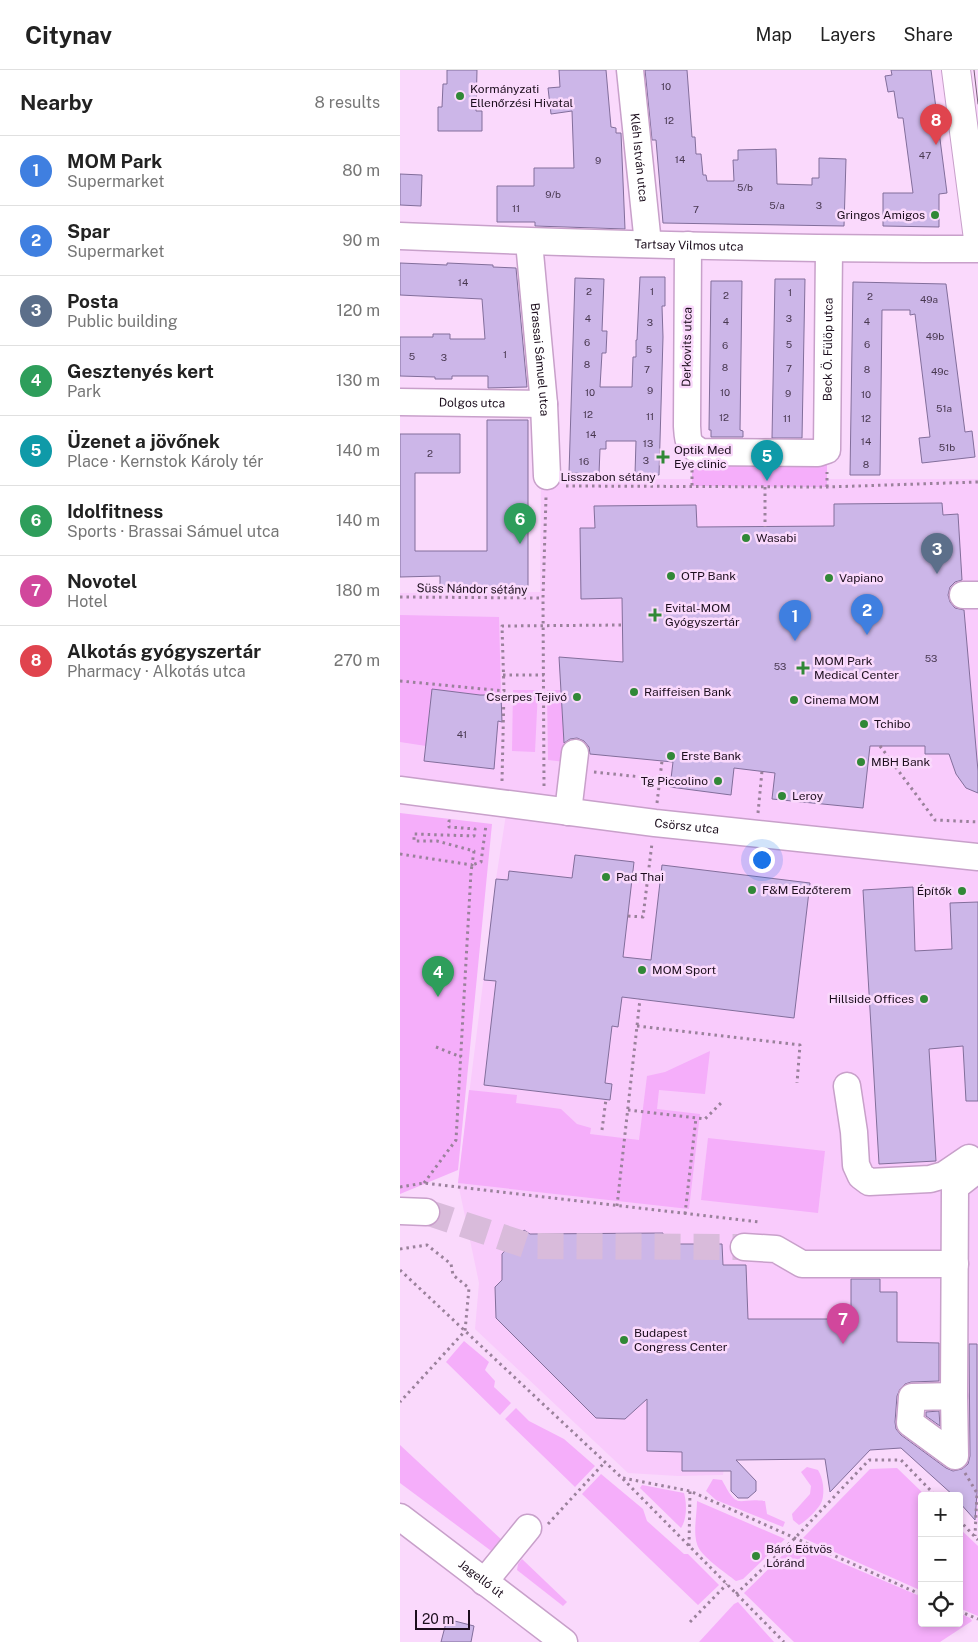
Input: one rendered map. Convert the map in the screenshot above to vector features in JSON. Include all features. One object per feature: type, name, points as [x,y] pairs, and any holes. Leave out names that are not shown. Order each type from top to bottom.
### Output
[{"type":"main road","points":[[956,70],[978,240]]},
{"type":"street","name":"Kléh István utca","points":[[630,70],[648,244]]},
{"type":"street","name":"Tartsay Vilmos utca","points":[[400,236],[529,242],[829,249],[978,249]]},
{"type":"street","name":"Brassai Sámuel utca","points":[[529,242],[550,486]]},
{"type":"street","name":"Derkovits utca","points":[[688,245],[686,426],[688,442],[692,447],[701,452],[818,453],[827,450]]},
{"type":"street","name":"Beck Ö. Fülöp utca","points":[[827,450],[829,249]]},
{"type":"street","name":"Dolgos utca","points":[[400,402],[544,404]]},
{"type":"street","points":[[568,812],[574,762]]},
{"type":"street","name":"Csörsz utca","points":[[400,790],[655,823],[977,856]]},
{"type":"street","points":[[847,1086],[854,1132],[856,1165],[861,1176],[869,1182],[930,1179],[944,1175],[978,1152]]},
{"type":"street","points":[[954,1396],[955,1187],[978,1169]]},
{"type":"street","points":[[400,1211],[426,1212]]},
{"type":"street","points":[[744,1247],[776,1248],[802,1264],[955,1264]]},
{"type":"street","name":"Jagelló út","points":[[400,1517],[564,1642]]},
{"type":"street","points":[[484,1582],[535,1529]]},
{"type":"path","name":"Lisszabon sétány","points":[[544,792],[543,598],[550,486],[827,487],[978,482]]},
{"type":"path","points":[[765,486],[765,527]]},
{"type":"path","name":"Süss Nándor sétány","points":[[400,597],[543,598]]},
{"type":"path","points":[[502,787],[504,675],[502,626],[623,625]]},
{"type":"path","points":[[504,675],[544,675]]},
{"type":"path","points":[[400,681],[504,690]]},
{"type":"path","points":[[880,746],[935,820],[978,822]]},
{"type":"path","points":[[657,804],[662,761]]},
{"type":"path","points":[[544,767],[574,762],[660,779]]},
{"type":"path","points":[[758,814],[762,771]]},
{"type":"path","points":[[400,854],[472,865],[482,862],[487,819]]},
{"type":"path","points":[[424,1183],[456,1140],[474,851],[437,841],[414,841],[414,834],[474,836],[475,829],[449,827],[449,821],[458,822]]},
{"type":"path","points":[[477,824],[486,825]]},
{"type":"path","points":[[628,916],[642,918],[652,840]]},
{"type":"path","points":[[617,1206],[640,999]]},
{"type":"path","points":[[637,1026],[800,1044],[796,1082]]},
{"type":"path","points":[[436,1047],[461,1057]]},
{"type":"path","points":[[602,1130],[606,1099]]},
{"type":"path","points":[[628,1110],[705,1119],[722,1102]]},
{"type":"path","points":[[685,1214],[696,1118]]},
{"type":"path","points":[[400,1187],[424,1183],[760,1222]]},
{"type":"path","points":[[400,1249],[427,1245],[450,1264],[453,1275],[469,1288],[465,1331],[400,1402]]},
{"type":"path","points":[[400,1270],[622,1478],[784,1642]]},
{"type":"path","points":[[736,1594],[794,1538],[869,1460],[901,1460],[932,1492]]},
{"type":"path","points":[[535,1529],[604,1462]]},
{"type":"path","points":[[622,1478],[690,1491],[918,1593]]},
{"type":"path","points":[[689,1546],[690,1491]]},
{"type":"path","points":[[975,1536],[977,1493]]},
{"type":"path","points":[[963,1524],[978,1540]]},
{"type":"path","points":[[690,1622],[727,1584]]},
{"type":"path","points":[[963,1613],[978,1619]]},
{"type":"shaded area","points":[[692,454],[827,455],[827,487],[692,486]]},
{"type":"shaded area","points":[[541,479],[978,479],[978,1523],[963,1506],[963,1492],[954,1492],[901,1448],[869,1450],[830,1492],[825,1459],[725,1460],[723,1475],[678,1476],[628,1473],[475,1329],[479,1283],[458,1183],[496,879],[509,795],[400,781],[400,593],[540,592]]},
{"type":"shaded area","points":[[400,615],[499,617],[501,695],[480,695],[432,689],[426,746],[400,742]]},
{"type":"shaded area","points":[[513,690],[538,690],[535,752],[512,751]]},
{"type":"shaded area","points":[[547,690],[561,690],[565,762],[548,760]]},
{"type":"shaded area","points":[[400,813],[492,824],[458,1170],[400,1194]]},
{"type":"shaded area","points":[[710,1051],[705,1094],[659,1090],[657,1109],[700,1114],[689,1209],[458,1183],[469,1090],[517,1095],[516,1103],[561,1109],[577,1124],[591,1128],[590,1134],[639,1140],[647,1076],[665,1072]]},
{"type":"shaded area","points":[[708,1138],[825,1151],[818,1213],[701,1200]]},
{"type":"shaded area","points":[[464,1341],[489,1362],[485,1370],[495,1381],[494,1387],[511,1403],[500,1415],[446,1362]]},
{"type":"shaded area","points":[[516,1408],[529,1421],[564,1439],[595,1466],[575,1487],[505,1419]]},
{"type":"shaded area","points":[[400,1445],[504,1542],[494,1553],[400,1483]]},
{"type":"shaded area","points":[[807,1467],[818,1470],[820,1473],[823,1497],[809,1518],[799,1525],[793,1520],[792,1514],[810,1494],[811,1486],[801,1472]]},
{"type":"shaded area","points":[[897,1468],[922,1492],[918,1492],[918,1589],[803,1538],[870,1469]]},
{"type":"shaded area","points":[[601,1474],[643,1509],[647,1521],[684,1554],[688,1554],[719,1585],[698,1605],[582,1494]]},
{"type":"shaded area","points":[[713,1479],[722,1480],[735,1500],[765,1501],[767,1514],[785,1522],[783,1527],[716,1500],[706,1491]]},
{"type":"shaded area","points":[[642,1485],[684,1493],[686,1511],[681,1528],[640,1488]]},
{"type":"shaded area","points":[[697,1501],[785,1539],[743,1579],[736,1581],[714,1564],[699,1549],[695,1534]]},
{"type":"shaded area","points":[[963,1532],[978,1546],[978,1616],[963,1610]]},
{"type":"shaded area","points":[[795,1543],[918,1595],[918,1627],[963,1627],[940,1642],[794,1642],[744,1593]]},
{"type":"shaded area","points":[[522,1559],[567,1602],[563,1606],[517,1570],[518,1564]]},
{"type":"shaded area","points":[[738,1602],[774,1642],[699,1642],[734,1604]]},
{"type":"shaded area","points":[[963,1615],[970,1618],[972,1621],[963,1627]]},
{"type":"building","name":"Kormányzati Ellenőrzési Hivatal","points":[[447,70],[477,70],[476,111],[482,111],[482,131],[438,131],[438,107],[442,107],[443,84],[447,84]]},
{"type":"building","points":[[559,70],[606,70],[611,127],[616,128],[616,133],[621,133],[625,229],[535,226],[535,222],[497,222],[497,186],[534,186],[534,168],[574,168],[572,111],[551,114],[548,88],[560,87]]},
{"type":"building","points":[[645,70],[687,70],[692,137],[695,137],[696,154],[701,154],[703,175],[706,175],[707,181],[734,181],[733,160],[738,160],[738,150],[776,149],[777,184],[812,185],[812,178],[819,178],[819,158],[846,159],[844,226],[663,223],[656,140],[652,140]]},
{"type":"building","points":[[891,70],[931,70],[947,193],[939,194],[939,227],[883,226],[883,193],[913,193],[903,118],[898,118],[894,91],[888,92],[885,76],[892,75]]},
{"type":"building","points":[[400,174],[422,175],[421,206],[400,205]]},
{"type":"building","points":[[400,263],[447,265],[447,263],[516,268],[527,387],[488,388],[488,376],[452,376],[452,379],[435,379],[435,377],[400,376],[400,337],[433,337],[433,334],[450,334],[450,339],[485,339],[482,299],[400,295]]},
{"type":"building","points":[[640,277],[665,277],[665,306],[662,306],[663,337],[659,475],[635,474],[636,441],[606,441],[606,449],[600,449],[599,474],[569,473],[575,278],[604,279],[602,331],[607,331],[606,353],[602,353],[600,387],[632,387],[633,357],[636,357]]},
{"type":"building","points":[[775,279],[805,279],[802,438],[772,438]]},
{"type":"building","points":[[711,281],[742,281],[740,430],[743,431],[743,437],[711,437],[711,430],[709,430]]},
{"type":"building","points":[[853,282],[946,284],[965,432],[972,431],[975,457],[922,463],[919,438],[930,437],[915,314],[910,315],[910,310],[882,310],[880,475],[850,475]]},
{"type":"building","points":[[487,420],[528,420],[528,588],[440,588],[440,576],[400,577],[400,434],[460,434],[460,473],[415,473],[415,551],[487,551]]},
{"type":"building","points":[[942,503],[943,515],[958,514],[962,580],[955,582],[950,587],[948,595],[950,602],[955,608],[964,610],[978,771],[978,793],[966,788],[956,774],[949,754],[925,754],[925,746],[870,746],[863,808],[772,799],[775,773],[734,768],[731,795],[670,787],[673,762],[590,754],[589,747],[584,741],[577,738],[570,739],[564,743],[559,657],[623,662],[622,598],[581,599],[580,528],[595,528],[594,506],[696,505],[697,527],[834,526],[834,504]]},
{"type":"building","points":[[432,689],[480,695],[501,695],[502,722],[498,721],[494,769],[424,761]]},
{"type":"building","name":"MOM Sport","points":[[575,855],[634,862],[623,957],[651,960],[662,865],[810,883],[794,1018],[622,997],[618,1027],[612,1026],[605,1083],[612,1084],[610,1100],[484,1085],[496,981],[484,980],[496,879],[508,880],[509,871],[572,878]]},
{"type":"building","name":"Hillside Offices","points":[[913,887],[915,951],[952,949],[950,903],[978,902],[978,1101],[966,1101],[963,1046],[929,1049],[936,1161],[879,1164],[863,890]]},
{"type":"building","points":[[524,1230],[530,1234],[663,1233],[663,1236],[679,1236],[679,1244],[722,1244],[723,1265],[746,1265],[748,1319],[851,1319],[851,1279],[880,1279],[880,1292],[897,1292],[897,1342],[939,1343],[939,1381],[911,1382],[905,1384],[900,1389],[897,1396],[896,1429],[901,1435],[946,1468],[953,1471],[962,1469],[968,1464],[970,1456],[969,1344],[977,1344],[977,1493],[975,1520],[963,1506],[963,1492],[950,1492],[901,1448],[870,1450],[830,1492],[825,1459],[736,1460],[756,1481],[756,1491],[748,1498],[738,1498],[731,1491],[731,1471],[682,1471],[682,1452],[647,1451],[647,1399],[625,1419],[596,1418],[496,1318],[495,1287],[502,1280],[502,1254]]},
{"type":"building","points":[[939,1411],[940,1426],[926,1416],[926,1412]]},
{"type":"building","points":[[447,1619],[474,1626],[471,1642],[441,1642]]},
{"type":"tunnel","points":[[426,1212],[529,1246],[744,1247]]},
{"type":"tram line","points":[[974,70],[978,104]]},
{"type":"place","name":"Kormányzati Ellenőrzési Hivatal","points":[[460,96]]},
{"type":"place","name":"Alkotás gyógyszertár","points":[[936,145]]},
{"type":"place","name":"Gringos Amigos","points":[[935,215]]},
{"type":"place","name":"Optik Med Eye clinic","points":[[663,457]]},
{"type":"place","name":"Üzenet a jövőnek","points":[[767,481]]},
{"type":"place","name":"Wasabi","points":[[746,538]]},
{"type":"place","name":"Idolfitness","points":[[520,544]]},
{"type":"place","name":"Posta","points":[[937,574]]},
{"type":"place","name":"OTP Bank","points":[[671,576]]},
{"type":"place","name":"Vapiano","points":[[829,578]]},
{"type":"place","name":"Evital-MOM Gyógyszertár","points":[[655,615]]},
{"type":"place","name":"Spar","points":[[867,635]]},
{"type":"place","name":"MOM Park","points":[[795,641]]},
{"type":"place","name":"MOM Park Medical Center","points":[[803,668]]},
{"type":"place","name":"Raiffeisen Bank","points":[[634,692]]},
{"type":"place","name":"Cserpes Tejivó","points":[[577,697]]},
{"type":"place","name":"Cinema MOM","points":[[794,700]]},
{"type":"place","name":"Tchibo","points":[[864,724]]},
{"type":"place","name":"Erste Bank","points":[[671,756]]},
{"type":"place","name":"MBH Bank","points":[[861,762]]},
{"type":"place","name":"Tg Piccolino","points":[[718,781]]},
{"type":"place","name":"Leroy","points":[[782,796]]},
{"type":"place","name":"Pad Thai","points":[[606,877]]},
{"type":"place","name":"F&M Edzőterem","points":[[752,890]]},
{"type":"place","name":"Építők","points":[[962,891]]},
{"type":"place","name":"MOM Sport","points":[[642,970]]},
{"type":"place","name":"Gesztenyés kert","points":[[438,997]]},
{"type":"place","name":"Hillside Offices","points":[[924,999]]},
{"type":"place","name":"Budapest Congress Center","points":[[624,1340]]},
{"type":"place","name":"Novotel","points":[[843,1344]]},
{"type":"place","name":"Báró Eötvös Lóránd","points":[[756,1556]]}]
